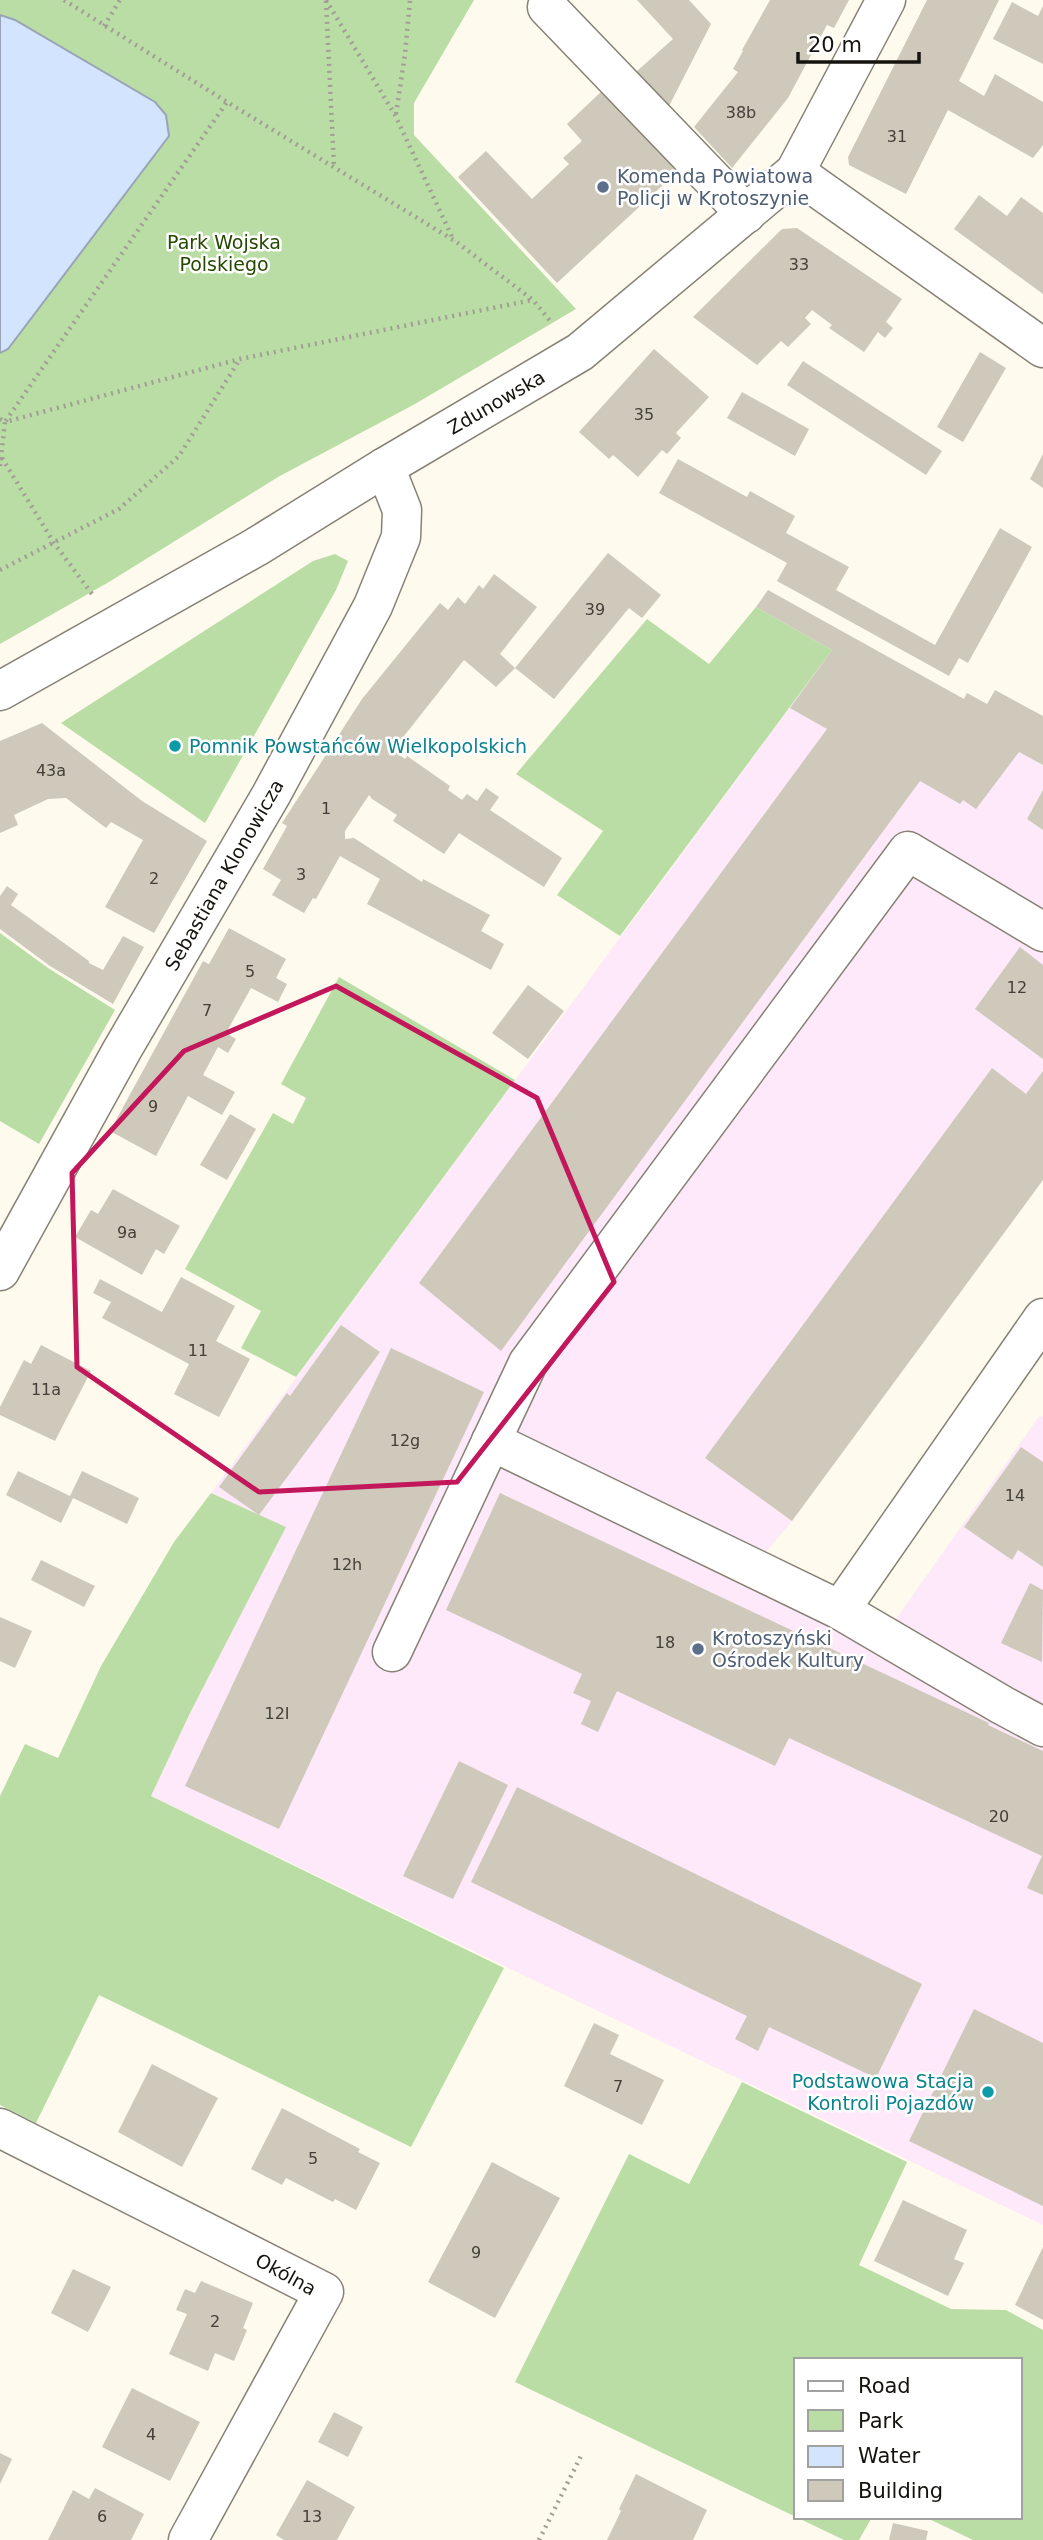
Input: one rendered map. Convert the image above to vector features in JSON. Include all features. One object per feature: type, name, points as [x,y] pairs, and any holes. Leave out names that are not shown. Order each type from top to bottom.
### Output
[{"type":"street","name":"Zdunowska","points":[[0,691],[256,547],[580,352],[795,172],[886,0]]},
{"type":"street","points":[[547,7],[746,214]]},
{"type":"street","points":[[795,172],[1043,348]]},
{"type":"street","name":"Sebastiana Klonowicza","points":[[0,1271],[122,1050],[271,795],[373,606],[401,537],[402,510],[385,467]]},
{"type":"street","points":[[392,1652],[528,1363],[908,851],[1043,932]]},
{"type":"street","points":[[840,1610],[1043,1318]]},
{"type":"street","points":[[491,1441],[840,1610],[1043,1727]]},
{"type":"street","name":"Okólna","points":[[0,2128],[324,2292],[188,2540]]},
{"type":"path","points":[[64,0],[455,241],[533,300],[557,329]]},
{"type":"path","points":[[104,26],[120,0]]},
{"type":"path","points":[[326,0],[396,115],[455,241]]},
{"type":"path","points":[[326,0],[334,167]]},
{"type":"path","points":[[396,115],[410,0]]},
{"type":"path","points":[[0,466],[3,421],[227,102]]},
{"type":"path","points":[[3,421],[240,359],[533,300]]},
{"type":"path","points":[[0,570],[119,509],[180,456],[240,359]]},
{"type":"path","points":[[2,458],[54,542],[116,626]]},
{"type":"path","points":[[539,2540],[582,2454]]},
{"type":"highlighted area","points":[[336,986],[537,1098],[614,1282],[457,1482],[259,1492],[77,1367],[72,1173],[184,1051]]},
{"type":"shaded area","points":[[832,650],[1043,765],[1043,1180],[792,1521],[744,1578],[879,1643],[1040,1415],[1043,1417],[1043,2225],[151,1796],[285,1527],[211,1493]]},
{"type":"green space","name":"Park Wojska Polskiego","points":[[0,0],[474,0],[414,103],[414,135],[576,309],[415,404],[278,477],[109,582],[0,644]]},
{"type":"green space","points":[[335,554],[348,561],[336,590],[205,823],[61,723],[313,561]]},
{"type":"green space","points":[[756,607],[832,650],[620,936],[557,895],[603,831],[516,774],[647,619],[709,664]]},
{"type":"green space","points":[[0,933],[48,968],[115,1010],[39,1144],[0,1121]]},
{"type":"green space","points":[[339,977],[515,1080],[296,1377],[241,1348],[261,1311],[185,1269],[273,1113],[293,1124],[306,1098],[281,1084]]},
{"type":"green space","points":[[211,1493],[286,1527],[191,1711],[151,1796],[504,1968],[411,2147],[99,1995],[36,2123],[0,2105],[0,1796],[25,1744],[58,1758],[101,1666],[174,1542]]},
{"type":"green space","points":[[742,2082],[907,2162],[859,2265],[951,2309],[1006,2310],[1043,2330],[1043,2540],[973,2540],[929,2519],[1022,2519],[1022,2358],[794,2358],[794,2516],[515,2382],[629,2154],[689,2184]]},
{"type":"green space","points":[[800,2519],[871,2519],[859,2540],[844,2540]]},
{"type":"water","points":[[0,15],[15,20],[155,102],[166,115],[169,136],[8,349],[0,353]]},
{"type":"building","points":[[637,0],[689,0],[711,24],[669,106],[636,72],[673,39]]},
{"type":"building","points":[[770,0],[849,0],[834,28],[827,25],[788,98],[732,168],[694,127],[738,72],[733,69]]},
{"type":"building","points":[[927,0],[999,0],[959,81],[984,96],[995,74],[1043,102],[1043,145],[1033,158],[948,110],[906,194],[849,165],[848,157]]},
{"type":"building","points":[[1012,2],[1038,16],[1043,6],[1043,64],[993,39]]},
{"type":"building","name":"Komenda Powiatowa Policji w Krotoszynie","points":[[603,90],[678,171],[557,283],[458,177],[486,151],[532,199],[569,164],[563,158],[582,141],[567,124]]},
{"type":"building","points":[[979,195],[1007,216],[1021,197],[1043,213],[1043,294],[954,229]]},
{"type":"building","points":[[797,228],[902,299],[886,322],[893,328],[885,338],[878,332],[864,352],[829,328],[832,325],[812,310],[805,318],[811,324],[788,347],[781,341],[757,365],[693,317],[782,229]]},
{"type":"building","points":[[654,349],[709,397],[676,433],[681,438],[667,454],[662,450],[638,477],[613,455],[609,459],[579,432]]},
{"type":"building","points":[[980,352],[1006,368],[963,442],[937,427]]},
{"type":"building","points":[[803,361],[942,451],[926,475],[787,385]]},
{"type":"building","points":[[742,392],[809,429],[795,456],[727,418]]},
{"type":"building","points":[[1043,454],[1043,488],[1030,479]]},
{"type":"building","points":[[678,459],[747,497],[750,491],[795,516],[786,533],[849,567],[836,590],[935,645],[1000,528],[1032,547],[968,663],[959,658],[949,676],[777,581],[787,563],[659,493]]},
{"type":"building","points":[[608,553],[661,595],[642,618],[629,608],[554,699],[515,668]]},
{"type":"building","points":[[494,574],[537,607],[500,654],[515,668],[496,687],[464,660],[393,750],[405,759],[407,756],[450,786],[448,790],[462,800],[467,794],[477,801],[486,788],[499,797],[490,810],[562,858],[544,887],[459,833],[444,854],[393,821],[397,815],[369,795],[345,831],[345,839],[354,838],[422,882],[423,879],[490,915],[481,931],[504,944],[491,970],[367,904],[380,879],[340,856],[316,899],[313,898],[304,913],[272,895],[281,880],[263,869],[287,826],[282,823],[362,699],[440,603],[448,610],[458,597],[465,604],[479,585],[483,589]]},
{"type":"building","points":[[768,590],[964,699],[967,693],[987,704],[995,690],[1043,716],[1043,765],[1019,752],[976,809],[963,800],[960,804],[920,781],[501,1351],[419,1283],[827,729],[790,708],[832,650],[756,607]]},
{"type":"building","points":[[42,723],[142,801],[207,841],[154,933],[105,907],[143,840],[111,822],[106,828],[66,798],[48,799],[14,815],[18,825],[0,833],[0,741]]},
{"type":"building","points":[[1043,790],[1043,830],[1027,819]]},
{"type":"building","points":[[7,886],[18,894],[11,905],[89,963],[103,970],[123,936],[144,947],[113,1004],[50,966],[0,929],[0,896]]},
{"type":"building","points":[[229,928],[286,959],[276,978],[287,984],[278,1002],[251,988],[226,1033],[236,1039],[228,1053],[218,1047],[203,1075],[235,1092],[222,1115],[188,1096],[156,1156],[110,1131],[203,961],[209,964]]},
{"type":"building","points":[[1020,947],[1043,965],[1043,1059],[975,1009]]},
{"type":"building","points":[[528,985],[564,1011],[528,1059],[492,1033]]},
{"type":"building","points":[[992,1068],[1026,1094],[1043,1071],[1043,1180],[792,1521],[705,1458]]},
{"type":"building","points":[[230,1114],[256,1129],[227,1180],[200,1165]]},
{"type":"building","points":[[113,1189],[180,1226],[164,1254],[156,1249],[142,1275],[75,1237],[91,1210],[98,1214]]},
{"type":"building","points":[[181,1277],[235,1306],[216,1341],[250,1359],[219,1417],[174,1394],[189,1364],[102,1318],[111,1302],[93,1293],[100,1279],[162,1312]]},
{"type":"building","points":[[341,1325],[380,1352],[259,1515],[219,1487],[287,1393],[290,1396]]},
{"type":"building","points":[[41,1345],[91,1371],[55,1441],[0,1415],[0,1407],[24,1360],[31,1364]]},
{"type":"building","points":[[391,1348],[484,1392],[279,1829],[185,1786]]},
{"type":"building","points":[[1021,1447],[1043,1462],[1043,1567],[1018,1550],[1012,1560],[964,1527]]},
{"type":"building","points":[[18,1471],[70,1496],[82,1471],[139,1498],[127,1524],[73,1498],[61,1523],[6,1495]]},
{"type":"building","points":[[500,1493],[989,1723],[988,1725],[1043,1751],[1043,1895],[1027,1888],[1042,1856],[789,1738],[775,1766],[617,1691],[598,1732],[581,1724],[591,1701],[573,1693],[582,1674],[446,1610]]},
{"type":"building","points":[[41,1560],[95,1586],[84,1607],[31,1580]]},
{"type":"building","points":[[1030,1583],[1043,1590],[1042,1662],[1001,1643]]},
{"type":"building","points":[[0,1617],[32,1631],[15,1668],[0,1661]]},
{"type":"building","points":[[459,1761],[508,1785],[453,1899],[403,1876]]},
{"type":"building","points":[[517,1787],[922,1984],[876,2078],[769,2027],[758,2051],[735,2039],[747,2016],[471,1882]]},
{"type":"building","name":"Podstawowa Stacja Kontroli Pojazdów","points":[[974,2009],[1043,2043],[1043,2206],[909,2141]]},
{"type":"building","points":[[594,2023],[619,2035],[610,2054],[664,2080],[642,2125],[564,2086]]},
{"type":"building","points":[[152,2064],[218,2098],[182,2167],[118,2132]]},
{"type":"building","points":[[282,2108],[360,2149],[358,2152],[380,2163],[356,2210],[335,2199],[333,2202],[286,2178],[282,2185],[251,2169]]},
{"type":"building","points":[[492,2162],[560,2198],[495,2318],[428,2282]]},
{"type":"building","points":[[903,2200],[967,2230],[954,2259],[964,2263],[948,2296],[874,2261]]},
{"type":"building","points":[[1043,2247],[1043,2320],[1015,2305]]},
{"type":"building","points":[[73,2269],[111,2287],[88,2332],[51,2313]]},
{"type":"building","points":[[201,2281],[253,2303],[243,2328],[247,2330],[234,2361],[215,2353],[208,2371],[169,2354],[187,2314],[176,2310],[185,2289],[195,2293]]},
{"type":"building","points":[[132,2388],[200,2422],[170,2481],[102,2447]]},
{"type":"building","points":[[334,2412],[363,2427],[348,2457],[318,2442]]},
{"type":"building","points":[[0,2453],[12,2459],[0,2484]]},
{"type":"building","points":[[636,2474],[707,2510],[693,2540],[607,2540]]},
{"type":"building","points":[[307,2480],[355,2507],[337,2540],[284,2540],[276,2535]]},
{"type":"building","points":[[95,2488],[144,2514],[131,2540],[48,2540],[73,2490],[89,2499]]},
{"type":"building","points":[[893,2523],[928,2531],[926,2540],[889,2540]]},
{"type":"place","name":"Komenda Powiatowa Policji w Krotoszynie","points":[[603,187]]},
{"type":"place","name":"Pomnik Powstańców Wielkopolskich","points":[[175,746]]},
{"type":"place","name":"Krotoszyński Ośrodek Kultury","points":[[698,1649]]},
{"type":"place","name":"Podstawowa Stacja Kontroli Pojazdów","points":[[988,2092]]}]
